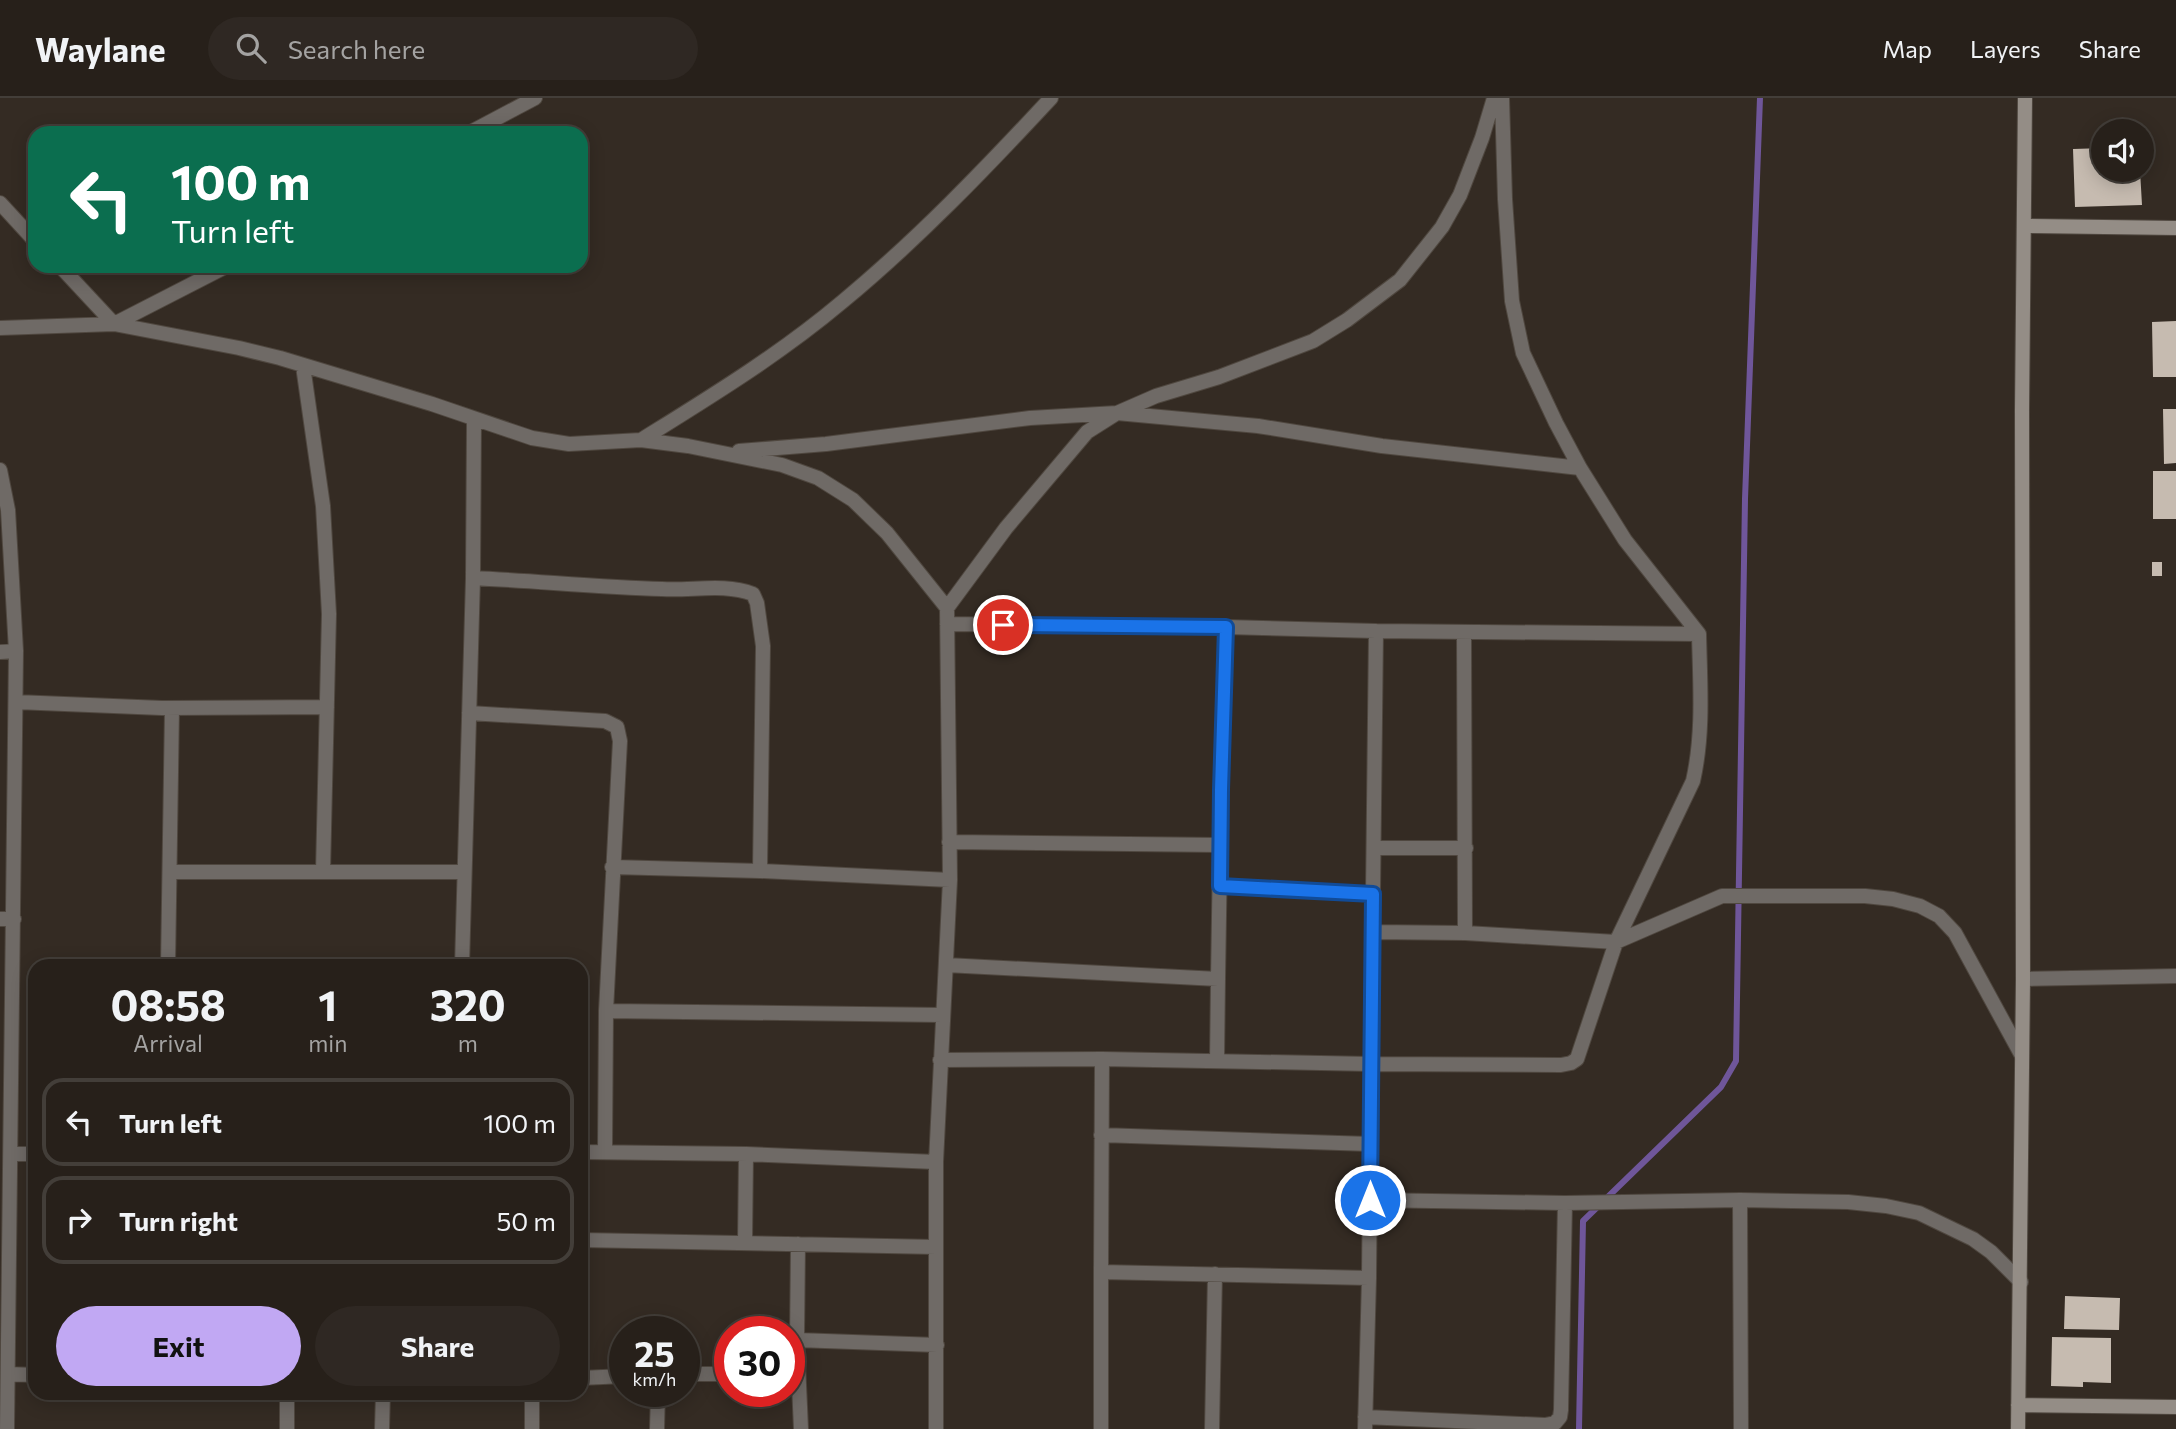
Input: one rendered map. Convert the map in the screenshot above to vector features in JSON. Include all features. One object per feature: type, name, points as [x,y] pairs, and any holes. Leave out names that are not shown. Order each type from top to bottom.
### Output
[{"type":"street","points":[[480,126],[535,98]]},
{"type":"street","points":[[640,440],[748,374],[843,302],[972,183],[1051,98]]},
{"type":"street","points":[[936,1429],[936,1162],[950,880],[947,608],[1006,528],[1087,432],[1117,413],[1156,396],[1219,377],[1313,341],[1400,281],[1442,227],[1460,195],[1494,98]]},
{"type":"street","points":[[940,1060],[1102,1059],[1561,1065],[1571,1063],[1580,1052],[1616,942],[1693,781],[1699,755],[1701,727],[1699,634],[1625,540],[1580,468],[1523,353],[1512,301],[1502,98]]},
{"type":"street","points":[[2018,1429],[2023,979],[2021,424],[2025,98]]},
{"type":"street","points":[[0,203],[28,233]]},
{"type":"street","points":[[2025,226],[2176,228]]},
{"type":"street","points":[[67,273],[114,324]]},
{"type":"street","points":[[114,324],[213,273]]},
{"type":"street","points":[[0,328],[114,324],[239,348],[432,404],[532,438],[569,444],[640,440],[782,465],[818,478],[853,500],[887,533],[947,608]]},
{"type":"street","points":[[303,366],[323,517],[329,614],[323,872]]},
{"type":"street","points":[[720,453],[826,444],[1030,418],[1117,413],[1258,426],[1382,446],[1580,468]]},
{"type":"street","points":[[462,959],[473,578],[474,419]]},
{"type":"street","points":[[0,470],[8,510],[16,650],[7,919],[12,1154],[5,1274],[7,1429]]},
{"type":"street","points":[[473,578],[665,589],[742,589],[753,594],[757,603],[763,646],[760,871]]},
{"type":"street","points":[[947,624],[1699,634]]},
{"type":"street","points":[[1217,1061],[1226,627]]},
{"type":"street","points":[[1376,631],[1366,1423],[1555,1423],[1561,1410],[1565,1203]]},
{"type":"street","points":[[1464,632],[1465,933]]},
{"type":"street","points":[[0,652],[16,650]]},
{"type":"street","points":[[16,702],[172,708],[327,707]]},
{"type":"street","points":[[168,959],[172,708]]},
{"type":"street","points":[[469,713],[606,721],[617,727],[620,741],[606,1011],[605,1152]]},
{"type":"street","points":[[949,842],[1220,845]]},
{"type":"street","points":[[1374,848],[1466,848]]},
{"type":"street","points":[[612,867],[950,880]]},
{"type":"street","points":[[170,872],[463,872]]},
{"type":"street","points":[[1220,886],[1373,894]]},
{"type":"street","points":[[1373,932],[1465,933],[1616,942],[1710,899],[1733,894],[1865,896],[1893,899],[1920,906],[1939,916],[1955,933],[2022,1056]]},
{"type":"street","points":[[947,965],[1218,979]]},
{"type":"street","points":[[2023,979],[2176,976]]},
{"type":"street","points":[[606,1011],[943,1015]]},
{"type":"street","points":[[1101,1429],[1102,1059]]},
{"type":"street","points":[[1101,1135],[1370,1144]]},
{"type":"street","points":[[588,1152],[746,1154],[936,1162]]},
{"type":"street","points":[[12,1154],[28,1154]]},
{"type":"street","points":[[746,1154],[746,1243]]},
{"type":"street","points":[[1370,1200],[1565,1203],[1740,1200],[1848,1202],[1886,1206],[1919,1213],[1973,1239],[1991,1252],[2021,1282]]},
{"type":"street","points":[[1740,1200],[1741,1429]]},
{"type":"street","points":[[588,1240],[936,1247]]},
{"type":"street","points":[[797,1316],[798,1244]]},
{"type":"street","points":[[1101,1272],[1369,1278]]},
{"type":"street","points":[[1212,1429],[1215,1274]]},
{"type":"street","points":[[805,1340],[937,1345]]},
{"type":"street","points":[[8,1374],[28,1375]]},
{"type":"street","points":[[588,1378],[609,1377]]},
{"type":"street","points":[[287,1400],[287,1429]]},
{"type":"street","points":[[382,1429],[383,1400]]},
{"type":"street","points":[[532,1400],[532,1429]]},
{"type":"street","points":[[2018,1405],[2176,1407]]},
{"type":"street","points":[[657,1429],[658,1407]]},
{"type":"street","points":[[798,1407],[801,1429]]},
{"type":"building","points":[[2091,148],[2091,182],[2141,182],[2142,205],[2075,207],[2073,149]]},
{"type":"building","points":[[2176,321],[2176,377],[2153,377],[2152,322]]},
{"type":"building","points":[[2163,409],[2176,409],[2176,463],[2164,464]]},
{"type":"building","points":[[2153,471],[2176,471],[2176,519],[2153,519]]},
{"type":"building","points":[[2152,562],[2162,562],[2162,576],[2152,576]]},
{"type":"building","points":[[2065,1296],[2120,1298],[2119,1330],[2064,1329]]},
{"type":"building","points":[[2052,1337],[2111,1338],[2111,1383],[2083,1382],[2083,1387],[2051,1386]]},
{"type":"waterway","points":[[1579,1429],[1583,1221],[1721,1087],[1736,1061],[1745,499],[1760,98]]},
{"type":"route","points":[[1003,625],[1226,627],[1220,886],[1373,894],[1370,1200]]}]
